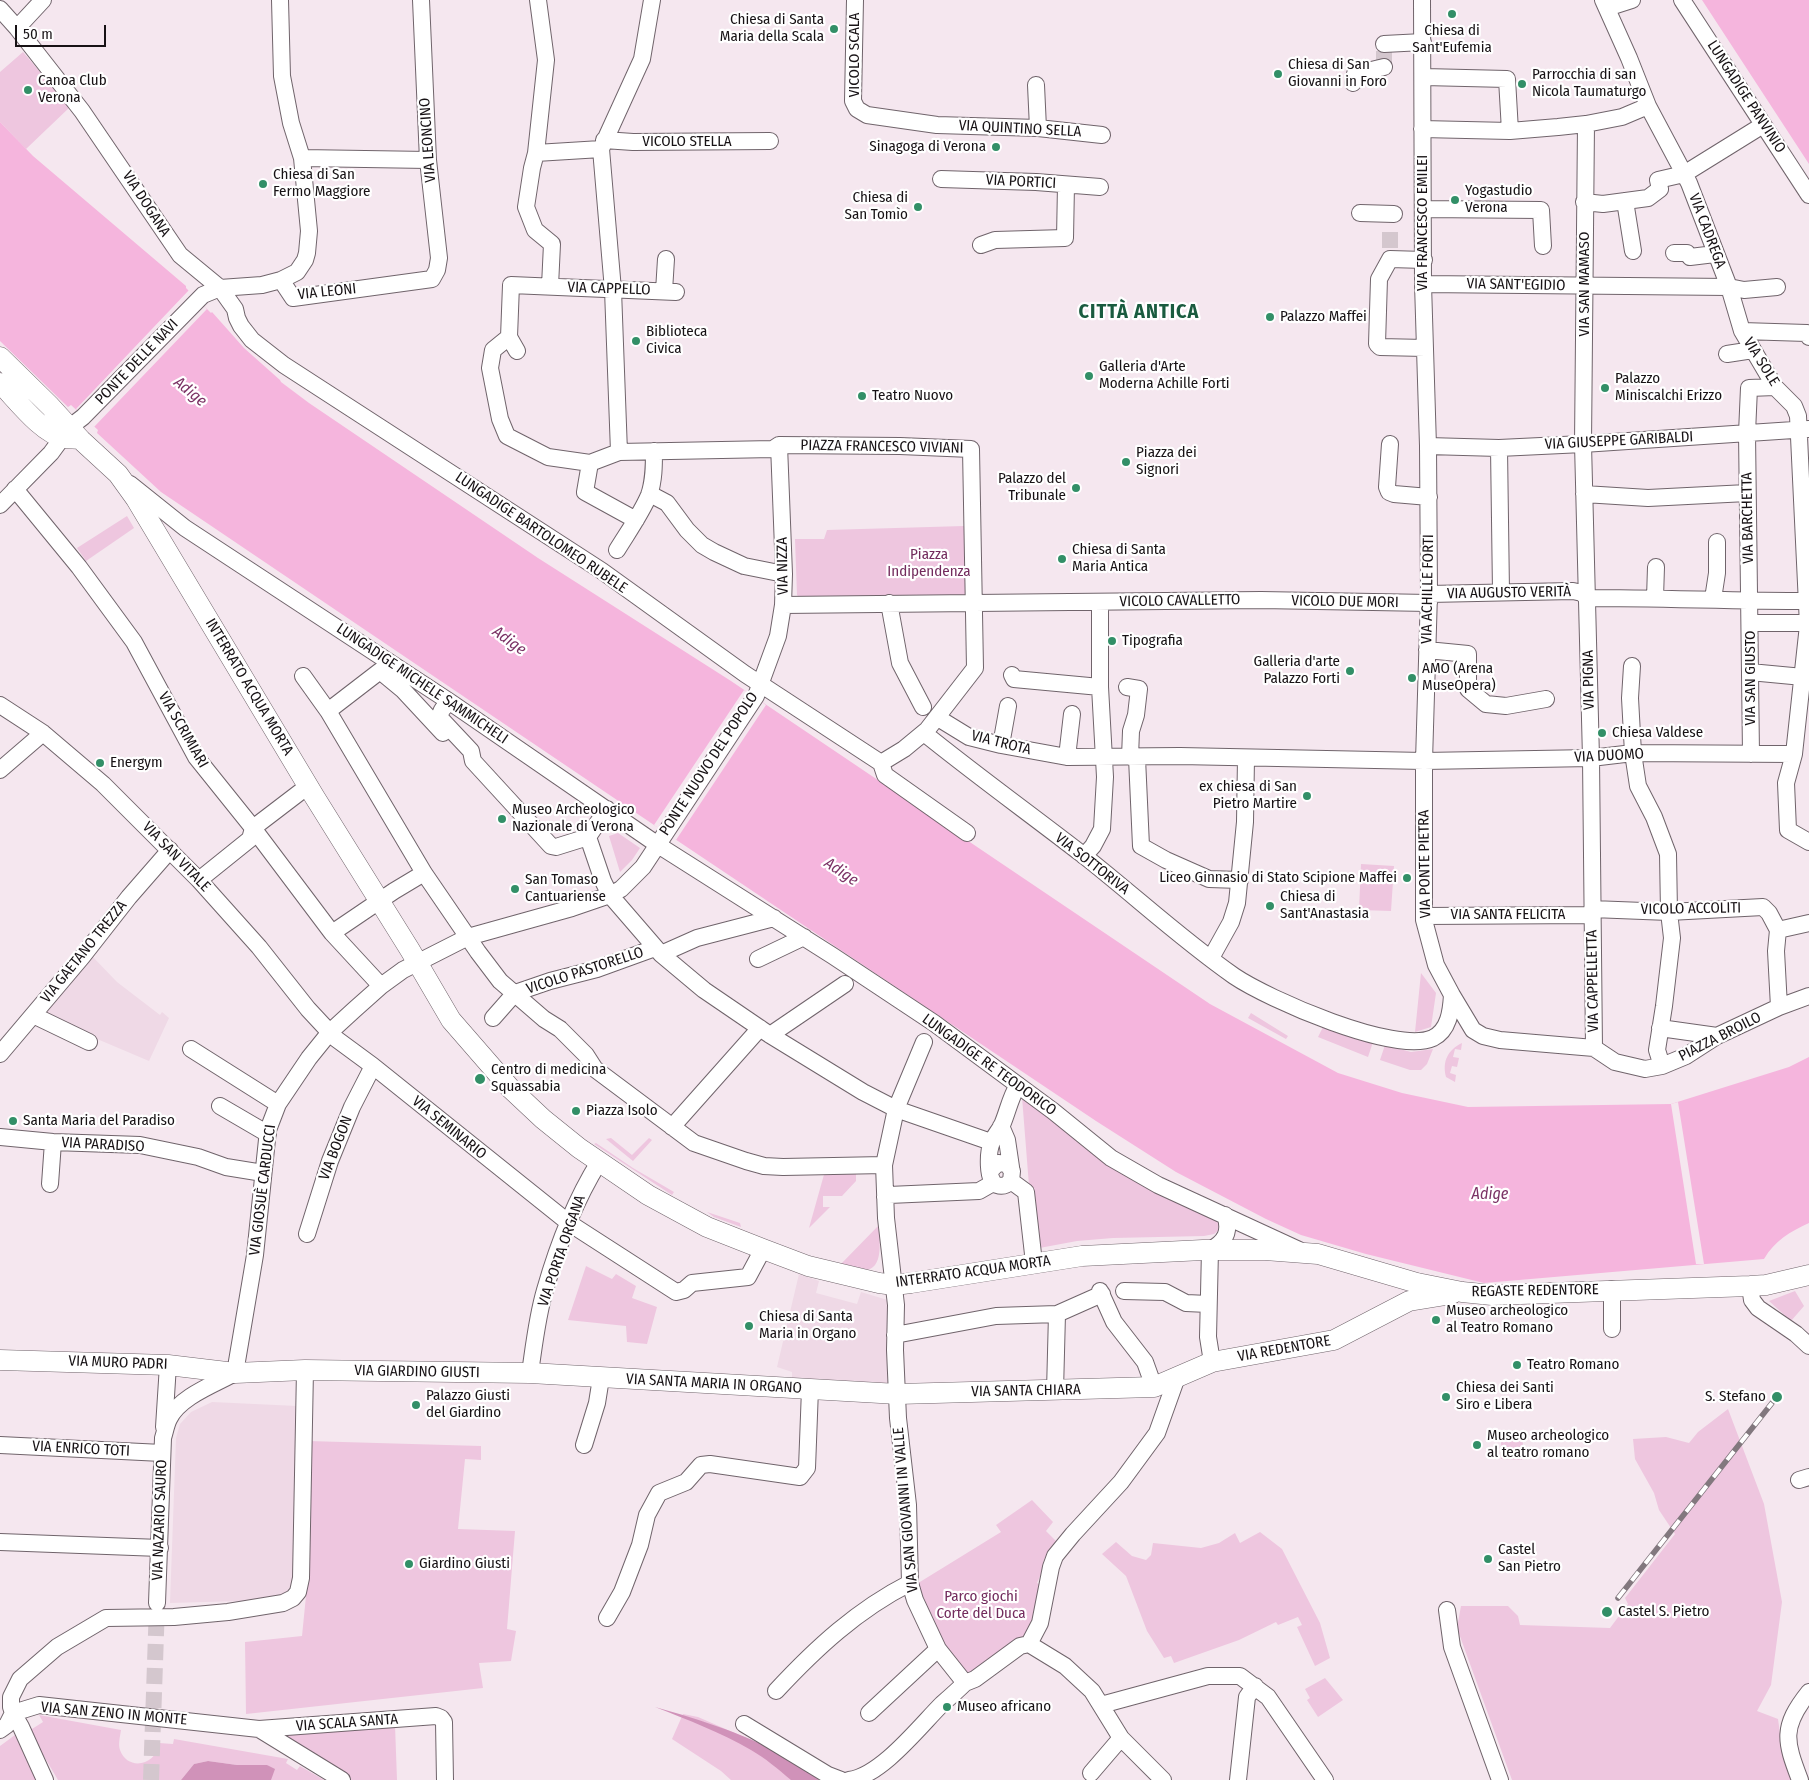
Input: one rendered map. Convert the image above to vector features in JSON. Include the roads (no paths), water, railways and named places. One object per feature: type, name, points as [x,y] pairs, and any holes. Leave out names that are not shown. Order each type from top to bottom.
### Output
[{"type":"main road","name":"LUNGADIGE MICHELE SAMMICHELI","points":[[0,356],[50,406],[70,434],[118,474]]},
{"type":"main road","points":[[0,383],[37,422],[57,431],[70,434]]},
{"type":"main road","points":[[37,422],[48,417],[50,406]]},
{"type":"main road","name":"INTERRATO ACQUA MORTA","points":[[118,474],[166,547],[308,786],[418,963],[451,1020],[511,1089],[543,1119],[599,1162],[648,1195],[687,1217],[742,1241],[808,1266],[859,1279],[894,1285],[1082,1256],[1210,1250],[1304,1252]]},
{"type":"main road","name":"REGASTE REDENTORE","points":[[1304,1252],[1330,1257],[1418,1283],[1462,1292],[1492,1294],[1750,1286],[1766,1285],[1809,1275]]},
{"type":"main road","points":[[1409,1301],[1415,1293],[1418,1283]]},
{"type":"main road","name":"VIA REDENTORE","points":[[1154,1386],[1212,1362],[1334,1340],[1409,1301],[1462,1292]]},
{"type":"main road","name":"VIA MURO PADRI","points":[[0,1360],[168,1365],[235,1373],[305,1370]]},
{"type":"main road","name":"VIA GIARDINO GIUSTI","points":[[305,1370],[530,1374]]},
{"type":"main road","name":"VIA SANTA MARIA IN ORGANO","points":[[530,1374],[898,1394]]},
{"type":"main road","name":"VIA SANTA CHIARA","points":[[898,1394],[1154,1386]]},
{"type":"street","points":[[18,28],[43,0]]},
{"type":"street","points":[[280,0],[282,76],[291,123],[302,158],[309,231],[305,260],[297,272],[281,280]]},
{"type":"street","name":"VIA LEONCINO","points":[[421,0],[428,160],[439,258],[437,270],[432,278]]},
{"type":"street","points":[[538,0],[546,60],[536,153],[526,207],[535,230],[552,244],[546,286],[511,285],[513,344],[493,350],[490,368],[500,419],[507,436],[548,456],[590,463],[620,452],[773,449],[779,445]]},
{"type":"street","points":[[620,452],[614,290],[602,144],[642,59],[652,0]]},
{"type":"street","name":"VICOLO SCALA","points":[[855,0],[853,101],[857,109]]},
{"type":"street","name":"VIA FRANCESCO EMILEI","points":[[1422,0],[1424,77],[1422,129],[1423,284],[1428,446]]},
{"type":"street","points":[[1605,4],[1632,0]]},
{"type":"street","name":"LUNGADIGE PANVINIO","points":[[1682,0],[1809,194]]},
{"type":"street","name":"VIA CADREGA","points":[[1605,4],[1648,106],[1684,174],[1729,287]]},
{"type":"street","name":"VIA DOGANA","points":[[0,9],[18,28],[82,111],[180,255],[220,288]]},
{"type":"street","points":[[1384,44],[1423,42]]},
{"type":"street","points":[[1353,83],[1354,74],[1384,67]]},
{"type":"street","points":[[1424,77],[1507,78],[1510,131]]},
{"type":"street","points":[[1036,85],[1038,128]]},
{"type":"street","points":[[1422,129],[1510,131],[1586,124],[1622,117],[1648,106]]},
{"type":"street","name":"VIA QUINTINO SELLA","points":[[857,109],[867,115],[937,125],[1038,128],[1102,135]]},
{"type":"street","name":"VIA SAN MAMASO","points":[[1583,444],[1586,124]]},
{"type":"street","points":[[1584,202],[1603,204],[1648,198],[1660,189],[1658,180],[1684,174],[1764,125]]},
{"type":"street","name":"VICOLO STELLA","points":[[536,153],[602,144],[633,142],[770,141]]},
{"type":"street","points":[[302,158],[428,160]]},
{"type":"street","name":"VIA PORTICI","points":[[941,179],[1036,182],[1100,187]]},
{"type":"street","points":[[981,245],[995,240],[1065,238],[1066,184]]},
{"type":"street","points":[[1625,201],[1633,251]]},
{"type":"street","points":[[1423,209],[1541,210],[1543,246]]},
{"type":"street","points":[[1360,213],[1392,218]]},
{"type":"street","points":[[1674,254],[1687,252],[1690,257],[1715,254]]},
{"type":"street","points":[[1424,260],[1390,253],[1380,279],[1377,344],[1380,348],[1425,348]]},
{"type":"street","name":"VIA CAPPELLO","points":[[546,286],[670,292],[666,259]]},
{"type":"street","name":"VIA LEONI","points":[[203,295],[220,288],[262,285],[281,280],[293,298],[432,278]]},
{"type":"street","name":"VIA SANT'EGIDIO","points":[[1423,284],[1729,287],[1744,290],[1778,287]]},
{"type":"street","name":"VIA SOLE","points":[[1729,287],[1742,331],[1775,387],[1794,406],[1804,430],[1808,631],[1794,754],[1786,783],[1788,830],[1809,842]]},
{"type":"street","name":"LUNGADIGE BARTOLOMEO RUBELE","points":[[220,288],[236,309],[237,318],[241,326],[252,340],[284,365],[602,571],[758,689],[881,763],[885,775],[967,832]]},
{"type":"street","name":"PONTE DELLE NAVI","points":[[0,505],[203,295]]},
{"type":"street","points":[[1742,331],[1808,335]]},
{"type":"street","points":[[1727,354],[1753,350]]},
{"type":"street","name":"VIA BARCHETTA","points":[[1749,602],[1747,434],[1749,388],[1775,387]]},
{"type":"street","name":"VIA GIUSEPPE GARIBALDI","points":[[1428,446],[1499,448],[1804,430]]},
{"type":"street","points":[[1390,444],[1387,487],[1389,492],[1428,497]]},
{"type":"street","name":"VIA PIGNA","points":[[1583,444],[1591,758],[1592,912]]},
{"type":"street","name":"VIA NIZZA","points":[[758,689],[778,636],[783,605],[784,574],[779,445]]},
{"type":"street","name":"PIAZZA FRANCESCO VIVIANI","points":[[779,445],[900,446],[972,449],[975,603]]},
{"type":"street","name":"VIA ACHILLE FORTI","points":[[1424,761],[1429,599],[1428,446]]},
{"type":"street","points":[[1499,448],[1501,592]]},
{"type":"street","points":[[617,550],[650,494],[654,473],[654,451]]},
{"type":"street","points":[[590,463],[584,492],[636,520]]},
{"type":"street","name":"LUNGADIGE MICHELE SAMMICHELI","points":[[118,474],[185,528],[450,702],[607,809],[664,834]]},
{"type":"street","name":"VIA SCRIMIARI","points":[[15,489],[79,567],[134,642],[196,758],[253,828],[332,933],[381,986]]},
{"type":"street","points":[[1584,494],[1648,498],[1747,493]]},
{"type":"street","points":[[650,494],[668,503],[687,530],[702,545],[720,556],[744,566],[784,574]]},
{"type":"street","points":[[166,547],[175,534],[185,528]]},
{"type":"street","points":[[1713,599],[1717,573],[1717,542]]},
{"type":"street","points":[[1655,598],[1656,566]]},
{"type":"street","name":"VIA AUGUSTO VERITÀ","points":[[1429,599],[1501,592],[1573,591],[1582,593],[1587,598],[1713,599],[1749,602],[1808,601]]},
{"type":"street","name":"VICOLO DUE MORI","points":[[1261,600],[1429,599]]},
{"type":"street","name":"VICOLO CAVALLETTO","points":[[783,605],[1261,600]]},
{"type":"street","points":[[1084,856],[1094,846],[1102,828],[1106,777],[1100,687],[1100,602]]},
{"type":"street","name":"VIA SAN GIUSTO","points":[[1749,602],[1751,754]]},
{"type":"street","points":[[889,603],[900,663],[923,707]]},
{"type":"street","points":[[881,763],[904,749],[924,733],[938,718],[975,668],[975,603]]},
{"type":"street","points":[[1750,623],[1808,631]]},
{"type":"street","points":[[1427,650],[1468,654],[1468,689],[1486,704],[1506,706],[1546,699]]},
{"type":"street","points":[[1632,666],[1630,698],[1633,753],[1638,786],[1654,816],[1668,854],[1669,912],[1672,938],[1657,1050],[1662,1066]]},
{"type":"street","points":[[328,711],[380,671],[403,690],[464,755],[473,761],[551,846],[556,847],[588,837],[607,809]]},
{"type":"street","points":[[1750,672],[1803,677]]},
{"type":"street","points":[[1012,674],[1014,678],[1100,687]]},
{"type":"street","points":[[303,676],[328,711],[424,873],[478,952],[500,981],[544,1019],[560,1029],[586,1055],[594,1069],[694,1143],[764,1166],[834,1167],[884,1165]]},
{"type":"street","points":[[1127,687],[1139,689],[1136,715],[1131,731],[1141,846],[1209,880],[1240,880]]},
{"type":"street","name":"PONTE NUOVO DEL POPOLO","points":[[643,867],[758,689]]},
{"type":"street","points":[[450,702],[440,712],[440,718],[470,751],[473,761]]},
{"type":"street","name":"VIA SAN VITALE","points":[[0,705],[43,733],[103,784],[170,850],[259,947],[308,1009],[330,1032]]},
{"type":"street","points":[[1001,745],[1008,706]]},
{"type":"street","points":[[1067,758],[1072,714]]},
{"type":"street","name":"VIA TROTA","points":[[938,718],[969,737],[1067,758],[1180,756],[1246,758]]},
{"type":"street","points":[[0,770],[43,733]]},
{"type":"street","name":"VIA SOTTORIVA","points":[[924,733],[1084,856],[1211,958],[1235,976],[1262,992],[1326,1019],[1392,1040],[1416,1042],[1433,1038],[1441,1032],[1447,1023],[1451,1010],[1452,995]]},
{"type":"street","name":"VIA DUOMO","points":[[1246,758],[1424,761],[1591,758],[1633,753],[1794,754]]},
{"type":"street","points":[[1211,958],[1231,922],[1237,902],[1245,822],[1246,758]]},
{"type":"street","name":"VIA PONTE PIETRA","points":[[1424,761],[1424,916],[1436,965],[1473,1030],[1482,1036],[1500,1040],[1594,1048],[1615,1062],[1645,1069],[1662,1066]]},
{"type":"street","points":[[199,880],[250,839],[253,828],[308,786]]},
{"type":"street","name":"LUNGADIGE RE TEODORICO","points":[[683,861],[664,834],[668,832],[668,842],[683,861],[804,937],[934,1023],[1018,1085],[1111,1158],[1158,1186],[1304,1252]]},
{"type":"street","points":[[588,837],[603,881],[610,895],[658,951],[704,990],[765,1032],[863,1092],[896,1108],[992,1142]]},
{"type":"street","name":"VIA GAETANO TREZZA","points":[[1,1050],[170,850]]},
{"type":"street","points":[[643,867],[658,858],[683,861]]},
{"type":"street","name":"VIA GIOSUÈ CARDUCCI","points":[[235,1373],[256,1254],[263,1173],[272,1117],[297,1074],[330,1032],[381,986],[403,970],[468,937],[572,908],[610,895],[621,889],[643,867]]},
{"type":"street","points":[[332,933],[378,901],[424,873]]},
{"type":"street","name":"VICOLO ACCOLITI","points":[[1592,912],[1669,912],[1763,907],[1769,913],[1778,930]]},
{"type":"street","name":"VIA SANTA FELICITA","points":[[1424,916],[1592,912]]},
{"type":"street","name":"VIA CAPPELLETTA","points":[[1592,912],[1594,1048]]},
{"type":"street","name":"VICOLO PASTORELLO","points":[[515,993],[550,980],[597,969],[697,938],[774,918]]},
{"type":"street","points":[[1779,1008],[1776,951],[1778,930],[1809,923]]},
{"type":"street","points":[[758,959],[804,937]]},
{"type":"street","points":[[672,1127],[765,1032],[845,984]]},
{"type":"street","points":[[493,1018],[515,993]]},
{"type":"street","name":"PIAZZA BROILO","points":[[1662,1066],[1686,1056],[1716,1036],[1809,996]]},
{"type":"street","points":[[33,1014],[89,1042]]},
{"type":"street","points":[[1660,1028],[1716,1036]]},
{"type":"street","name":"VIA SEMINARIO","points":[[330,1032],[335,1038],[373,1066],[569,1223],[676,1292],[684,1290],[692,1283],[748,1277],[763,1249]]},
{"type":"street","name":"VIA SAN GIOVANNI IN VALLE","points":[[924,1042],[896,1108],[884,1165],[885,1197],[896,1305],[895,1335],[898,1418],[910,1531],[910,1583],[915,1600],[938,1649],[965,1683]]},
{"type":"street","points":[[191,1049],[278,1104]]},
{"type":"street","name":"VIA BOGON","points":[[307,1234],[330,1161],[352,1107],[373,1066]]},
{"type":"street","points":[[1001,1126],[1007,1140],[1011,1174],[1008,1184],[1000,1186],[992,1176],[988,1160],[992,1142],[1001,1126],[1012,1095],[1018,1085]]},
{"type":"street","points":[[220,1106],[268,1134]]},
{"type":"street","name":"VIA PARADISO","points":[[0,1138],[140,1145],[198,1158],[226,1167],[263,1173]]},
{"type":"street","points":[[50,1184],[53,1142]]},
{"type":"street","name":"VIA PORTA ORGANA","points":[[530,1374],[545,1290],[569,1223],[587,1181],[599,1162]]},
{"type":"street","points":[[1011,1174],[1026,1192],[1034,1263]]},
{"type":"street","points":[[885,1197],[889,1195],[979,1191],[992,1176]]},
{"type":"street","points":[[1212,1362],[1208,1338],[1210,1250],[1225,1237],[1228,1225],[1225,1215]]},
{"type":"street","points":[[1750,1286],[1752,1300],[1758,1308],[1796,1334],[1809,1346]]},
{"type":"street","points":[[1612,1290],[1612,1329]]},
{"type":"street","points":[[1124,1291],[1165,1292],[1186,1303],[1208,1304]]},
{"type":"street","points":[[895,1335],[996,1316],[1057,1314],[1101,1292],[1114,1322],[1145,1362],[1154,1386]]},
{"type":"street","points":[[1055,1390],[1057,1314]]},
{"type":"street","name":"VIA NAZARIO SAURO","points":[[157,1603],[168,1365]]},
{"type":"street","points":[[0,1730],[7,1725],[6,1715],[11,1707],[11,1697],[20,1679],[57,1647],[106,1618],[174,1617],[228,1612],[283,1603],[293,1598],[298,1592],[301,1578],[305,1370]]},
{"type":"street","name":"VIA NAZARIO SAURO","points":[[163,1445],[169,1419],[178,1407],[189,1398],[235,1373]]},
{"type":"street","points":[[1029,1644],[1040,1623],[1051,1567],[1055,1556],[1121,1482],[1157,1433],[1177,1377]]},
{"type":"street","points":[[584,1445],[597,1403],[601,1378]]},
{"type":"street","points":[[607,1618],[622,1592],[640,1545],[647,1515],[659,1493],[686,1482],[702,1465],[710,1464],[800,1477],[807,1468],[810,1389]]},
{"type":"street","name":"VIA ENRICO TOTI","points":[[0,1445],[163,1445]]},
{"type":"street","points":[[0,1542],[160,1548]]},
{"type":"street","points":[[776,1692],[820,1645],[874,1604],[910,1583]]},
{"type":"street","points":[[1447,1610],[1452,1647],[1500,1780]]},
{"type":"street","points":[[849,1780],[866,1774],[891,1757],[965,1683],[975,1679],[1020,1646],[1029,1644],[1074,1673],[1092,1691],[1118,1734],[1163,1780]]},
{"type":"street","points":[[869,1713],[938,1649]]},
{"type":"street","points":[[1102,1705],[1208,1676],[1240,1676],[1268,1696],[1325,1780]]},
{"type":"street","points":[[1238,1780],[1247,1697],[1255,1686]]},
{"type":"street","points":[[1800,1780],[1787,1740],[1789,1727],[1808,1693]]},
{"type":"street","name":"VIA SAN ZENO IN MONTE","points":[[6,1715],[40,1705],[259,1729],[342,1780]]},
{"type":"street","points":[[6,1715],[21,1726],[45,1780]]},
{"type":"street","name":"VIA SCALA SANTA","points":[[259,1729],[436,1716],[444,1722],[445,1780]]},
{"type":"street","points":[[744,1724],[834,1778]]},
{"type":"street","points":[[1091,1773],[1118,1734]]},
{"type":"water","points":[[1702,0],[1809,0],[1809,164]]},
{"type":"water","name":"Adige","points":[[0,122],[33,156],[186,286],[244,348],[281,382],[309,403],[538,558],[731,681],[1210,1004],[1338,1073],[1402,1093],[1468,1107],[1671,1104],[1789,1067],[1809,1057],[1809,1223],[1784,1237],[1768,1252],[1764,1259],[1484,1283],[1366,1254],[1301,1235],[1176,1172],[1096,1121],[654,825],[161,492],[97,433],[98,430],[71,405],[68,407],[0,341]]},
{"type":"tunnel","points":[[1384,44],[1384,67]]},
{"type":"tunnel","points":[[1390,228],[1390,248]]},
{"type":"tunnel","points":[[151,1780],[157,1605]]},
{"type":"railway","points":[[1618,1598],[1772,1403]]},
{"type":"place","name":"Chiesa di Sant'Eufemia","points":[[1452,14]]},
{"type":"place","name":"Chiesa di Santa Maria della Scala","points":[[834,29]]},
{"type":"place","name":"Chiesa di San Giovanni in Foro","points":[[1278,74]]},
{"type":"place","name":"Parrocchia di san Nicola Taumaturgo","points":[[1522,84]]},
{"type":"place","name":"Canoa Club Verona","points":[[28,90]]},
{"type":"place","name":"Sinagoga di Verona","points":[[996,147]]},
{"type":"place","name":"Chiesa di San Fermo Maggiore","points":[[263,184]]},
{"type":"place","name":"Yogastudio Verona","points":[[1455,200]]},
{"type":"place","name":"Chiesa di San Tomìo","points":[[918,207]]},
{"type":"place","name":"Palazzo Maffei","points":[[1270,317]]},
{"type":"place","name":"Biblioteca Civica","points":[[636,341]]},
{"type":"place","name":"Galleria d'Arte Moderna Achille Forti","points":[[1089,376]]},
{"type":"place","name":"Palazzo Miniscalchi Erizzo","points":[[1605,388]]},
{"type":"place","name":"Teatro Nuovo","points":[[862,396]]},
{"type":"place","name":"Piazza dei Signori","points":[[1126,462]]},
{"type":"place","name":"Palazzo del Tribunale","points":[[1076,488]]},
{"type":"place","name":"Chiesa di Santa Maria Antica","points":[[1062,559]]},
{"type":"place","name":"Tipografia","points":[[1112,641]]},
{"type":"place","name":"Galleria d'arte Palazzo Forti","points":[[1350,671]]},
{"type":"place","name":"AMO (Arena MuseOpera)","points":[[1412,678]]},
{"type":"place","name":"Chiesa Valdese","points":[[1602,733]]},
{"type":"place","name":"Energym","points":[[100,763]]},
{"type":"place","name":"ex chiesa di San Pietro Martire","points":[[1307,796]]},
{"type":"place","name":"Museo Archeologico Nazionale di Verona","points":[[502,819]]},
{"type":"place","name":"Liceo Ginnasio di Stato Scipione Maffei","points":[[1407,878]]},
{"type":"place","name":"San Tomaso Cantuariense","points":[[515,889]]},
{"type":"place","name":"Chiesa di Sant'Anastasia","points":[[1270,906]]},
{"type":"place","name":"Centro di medicina Squassabia","points":[[480,1079]]},
{"type":"place","name":"Piazza Isolo","points":[[576,1111]]},
{"type":"place","name":"Santa Maria del Paradiso","points":[[13,1121]]},
{"type":"place","name":"Museo archeologico al Teatro Romano","points":[[1436,1320]]},
{"type":"place","name":"Chiesa di Santa Maria in Organo","points":[[749,1326]]},
{"type":"place","name":"Teatro Romano","points":[[1517,1365]]},
{"type":"place","name":"Chiesa dei Santi Siro e Libera","points":[[1446,1397]]},
{"type":"place","name":"S. Stefano","points":[[1777,1397]]},
{"type":"place","name":"Palazzo Giusti del Giardino","points":[[416,1405]]},
{"type":"place","name":"Museo archeologico al teatro romano","points":[[1477,1445]]},
{"type":"place","name":"Castel San Pietro","points":[[1488,1559]]},
{"type":"place","name":"Giardino Giusti","points":[[409,1564]]},
{"type":"place","name":"Castel S. Pietro","points":[[1607,1612]]},
{"type":"place","name":"Museo africano","points":[[947,1707]]},
{"type":"district","name":"CITTÀ ANTICA","points":[[1139,312]]},
{"type":"park label","name":"Piazza Indipendenza","points":[[929,564]]},
{"type":"park label","name":"Parco giochi Corte del Duca","points":[[981,1606]]}]
